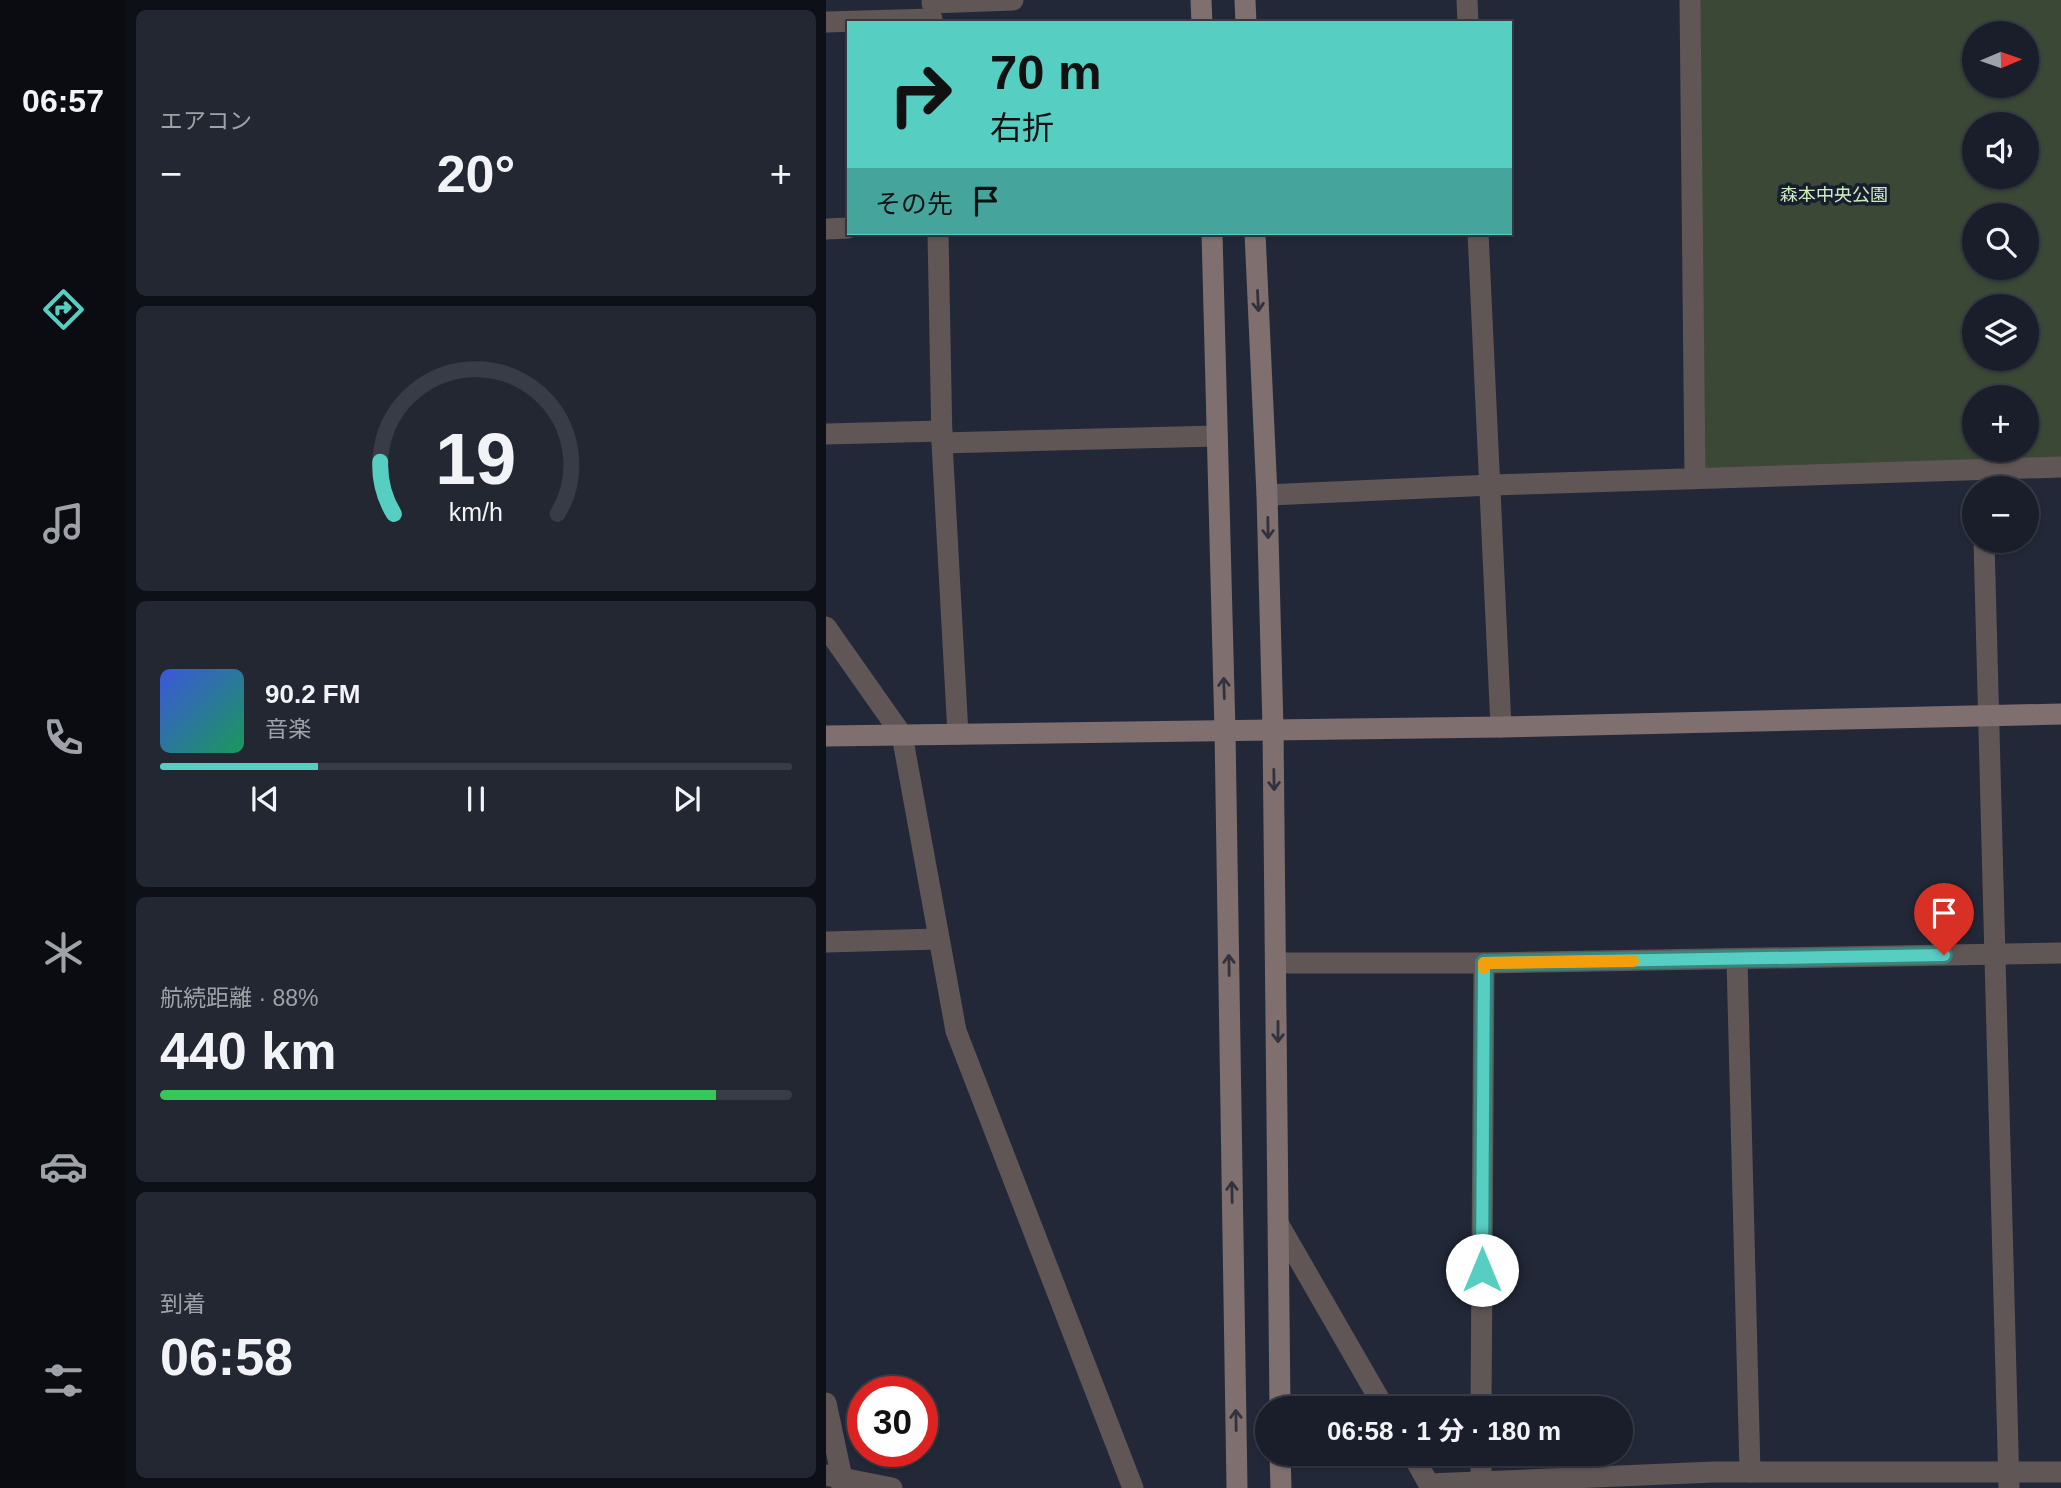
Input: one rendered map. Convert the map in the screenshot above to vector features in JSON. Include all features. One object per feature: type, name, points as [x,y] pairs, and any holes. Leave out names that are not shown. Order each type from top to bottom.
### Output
[{"type":"street","points":[[826,22],[1013,0]]},
{"type":"street","points":[[1201,0],[1202,21]]},
{"type":"street","points":[[1245,0],[1246,21]]},
{"type":"street","points":[[1467,0],[1468,21]]},
{"type":"street","points":[[1690,0],[1695,478]]},
{"type":"street","points":[[826,229],[847,228]]},
{"type":"street","points":[[938,235],[942,437],[958,734]]},
{"type":"street","points":[[1212,235],[1225,731],[1237,1488]]},
{"type":"street","points":[[1255,235],[1267,495],[1273,729],[1280,1396]]},
{"type":"street","points":[[1478,235],[1492,485],[1501,727]]},
{"type":"street","points":[[826,434],[942,437],[1217,436]]},
{"type":"street","points":[[2002,476],[2061,467]]},
{"type":"street","points":[[1267,495],[1695,478],[1962,479]]},
{"type":"street","points":[[1984,553],[2009,1480]]},
{"type":"street","points":[[826,627],[902,734],[956,1031],[1133,1488]]},
{"type":"street","points":[[826,736],[1501,727],[2061,714]]},
{"type":"street","points":[[826,942],[939,939]]},
{"type":"street","points":[[1277,963],[1737,960],[2061,953]]},
{"type":"street","points":[[1737,960],[1750,1472]]},
{"type":"street","points":[[1481,1396],[1484,963]]},
{"type":"street","points":[[1279,1225],[1378,1396]]},
{"type":"street","points":[[826,1403],[837,1480],[892,1488]]},
{"type":"street","points":[[1280,1466],[1281,1488]]},
{"type":"street","points":[[1419,1466],[1430,1486],[1480,1482],[1633,1482],[1750,1472],[2009,1480],[2061,1472]]},
{"type":"street","points":[[1480,1482],[1481,1466]]},
{"type":"street","points":[[2038,1488],[2061,1478]]},
{"type":"green space","name":"森本中央公園","points":[[1690,0],[2061,0],[2061,465],[1695,478]]},
{"type":"slow traffic","points":[[1484,968],[1484,963],[1633,961]]},
{"type":"route","points":[[1482,1270],[1484,963],[1944,955]]}]
